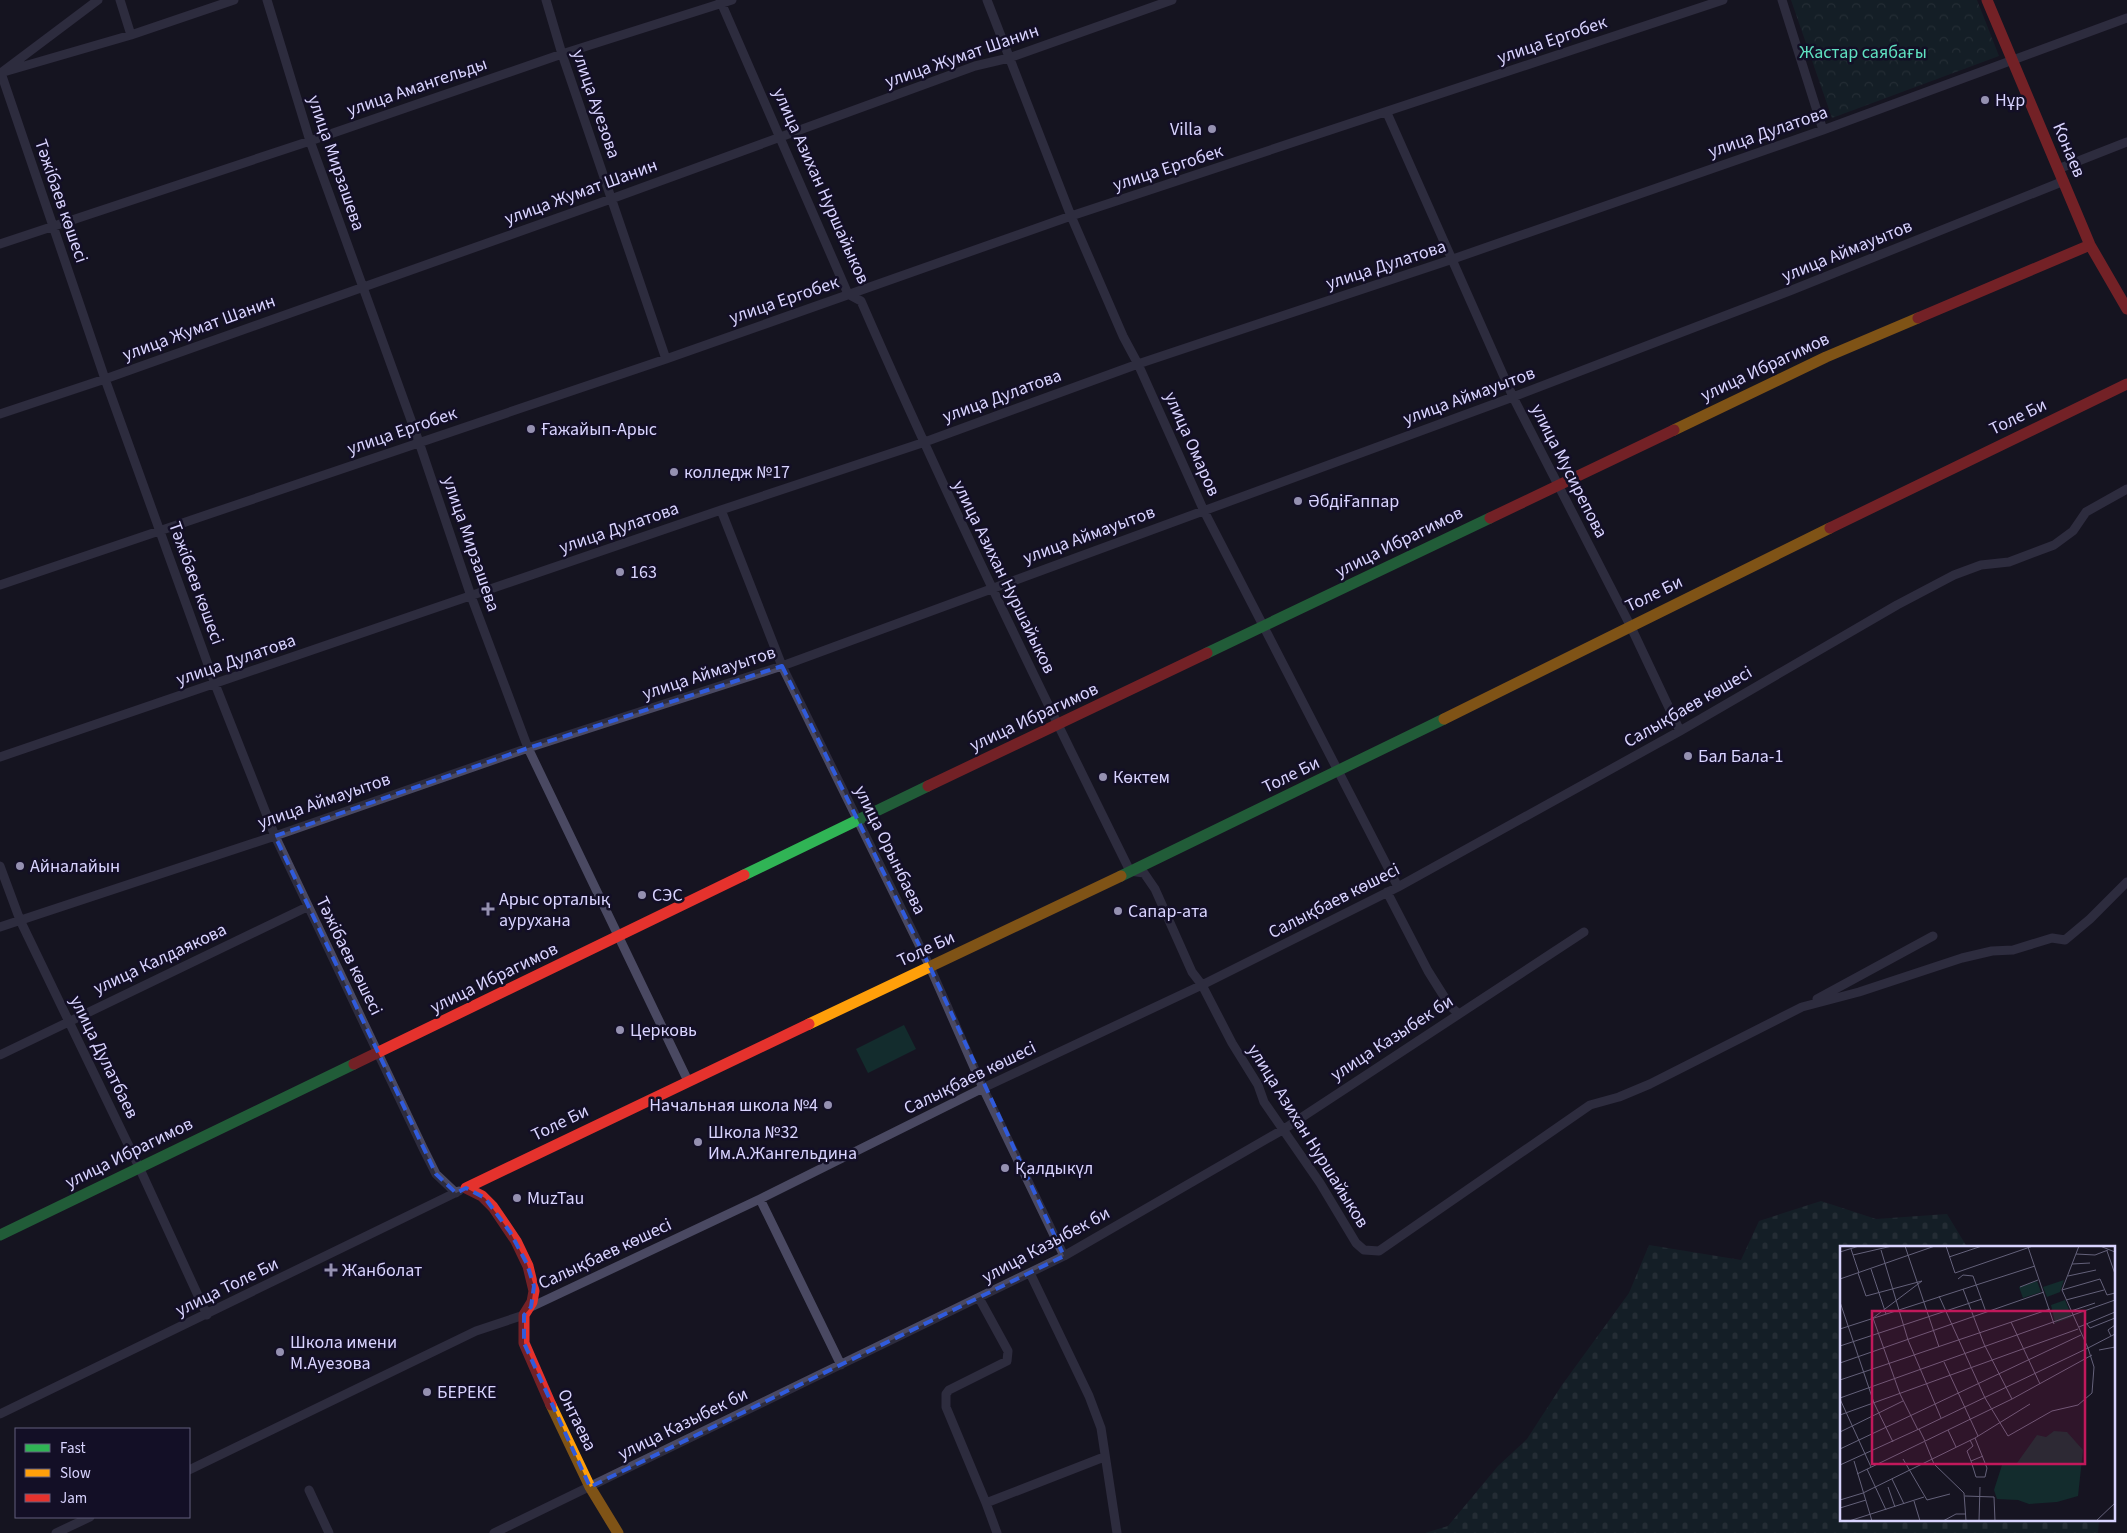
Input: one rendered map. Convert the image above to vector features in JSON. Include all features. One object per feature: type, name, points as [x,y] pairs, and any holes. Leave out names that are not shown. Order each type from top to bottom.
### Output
[{"type":"main road","name":"Конаев","points":[[1986,0],[2090,245],[2127,309]]},
{"type":"main road","name":"улица Ибрагимов","points":[[0,1235],[856,821],[1826,357],[2090,245]]},
{"type":"main road","name":"Толе Би","points":[[461,1190],[1340,771],[1630,625],[2127,384]]},
{"type":"main road","name":"Онтаева","points":[[461,1190],[485,1198],[510,1232],[527,1264],[534,1286],[527,1311],[524,1343],[537,1376],[590,1487],[618,1533]]},
{"type":"street","points":[[1,73],[98,0]]},
{"type":"street","points":[[120,0],[131,35]]},
{"type":"street","points":[[1,73],[131,35],[234,0]]},
{"type":"street","name":"улица Мирзашева","points":[[266,0],[310,141],[361,287],[419,442],[471,596],[528,748],[688,1082]]},
{"type":"street","name":"улица Ауезова","points":[[546,0],[562,54],[666,359]]},
{"type":"street","name":"улица Амангельды","points":[[0,244],[310,141],[562,54],[720,2],[732,0]]},
{"type":"street","name":"улица Омаров","points":[[987,0],[1071,216],[1123,336],[1138,364],[1204,510],[1340,771],[1398,887]]},
{"type":"street","points":[[1138,0],[1142,10]]},
{"type":"street","name":"улица Жумат Шанин","points":[[0,414],[105,379],[611,199],[975,66],[1009,58],[1172,0]]},
{"type":"street","name":"улица Ергобек","points":[[0,585],[666,359],[1071,216],[1387,113],[1723,0]]},
{"type":"street","points":[[1782,0],[1823,130]]},
{"type":"street","name":"улица Азихан Нуршайыков","points":[[720,2],[781,137],[848,294],[861,301],[922,443],[990,588],[1130,871],[1144,873],[1155,889],[1192,972],[1202,985],[1232,1043],[1258,1084],[1264,1102],[1320,1183],[1356,1243],[1364,1250],[1379,1250],[1590,1105],[1619,1097],[1650,1084],[1802,1007],[1859,992],[1962,958],[1992,951],[2013,950],[2052,938],[2066,940],[2090,920],[2127,882]]},
{"type":"street","name":"улица Дулатова","points":[[0,756],[922,443],[1138,364],[1453,259],[1823,130],[2127,18]]},
{"type":"street","name":"Тәжібаев көшесі","points":[[1,73],[105,379],[215,684],[275,836],[436,1174],[461,1190]]},
{"type":"street","name":"улица Мусирепова","points":[[1387,113],[1513,397],[1630,625],[1680,731]]},
{"type":"street","points":[[2058,169],[2127,142]]},
{"type":"street","name":"улица Аймауытов","points":[[0,927],[275,836],[528,748],[782,666],[1513,397],[1792,290],[2064,182]]},
{"type":"street","name":"Салықбаев көшесі","points":[[190,1470],[476,1331],[527,1311],[760,1199],[983,1088],[1202,985],[1398,887],[1680,731],[1897,605],[1954,576],[1981,565],[2009,562],[2054,544],[2073,531],[2086,512],[2127,489]]},
{"type":"street","name":"улица Орынбаева","points":[[720,510],[782,666],[856,821],[930,967],[983,1088],[1064,1256]]},
{"type":"street","name":"улица Дулатбаев","points":[[0,866],[20,920],[139,1167],[207,1315]]},
{"type":"street","points":[[1387,892],[1428,971],[1450,1006],[1459,1014]]},
{"type":"street","name":"улица Калдаякова","points":[[0,1054],[308,907]]},
{"type":"street","name":"улица Казыбек би","points":[[494,1533],[1064,1256],[1284,1129],[1584,932]]},
{"type":"street","points":[[1802,1007],[1933,936]]},
{"type":"street","name":"улица Толе Би","points":[[0,1414],[461,1190]]},
{"type":"street","points":[[760,1199],[841,1365]]},
{"type":"street","points":[[1030,1273],[1089,1396],[1101,1428],[1117,1533]]},
{"type":"street","points":[[979,1298],[1008,1351],[1007,1361],[949,1390],[945,1400],[997,1533]]},
{"type":"street","points":[[986,1503],[1104,1457]]},
{"type":"street","points":[[310,1490],[329,1533]]},
{"type":"street","points":[[56,1533],[88,1518]]},
{"type":"highlighted area","points":[[782,666],[930,967],[1064,1256],[590,1487],[524,1343],[524,1315],[531,1307],[534,1286],[527,1264],[510,1232],[485,1198],[466,1188],[456,1193],[436,1174],[275,836],[528,748]]},
{"type":"green space","name":"Жастар саябағы","points":[[1791,0],[1977,0],[1999,56],[1832,118]]},
{"type":"green space","points":[[904,1025],[916,1049],[868,1073],[856,1049]]},
{"type":"green space","points":[[1821,1201],[1876,1219],[1947,1214],[1966,1246],[1840,1246],[1840,1520],[2099,1520],[2098,1533],[1425,1533],[1448,1526],[1498,1466],[1527,1439],[1562,1385],[1629,1293],[1649,1245],[1741,1260],[1759,1221]]},
{"type":"traffic: fast","points":[[1207,653],[1490,518]]},
{"type":"traffic: fast","points":[[1121,876],[1444,719]]},
{"type":"traffic: fast","points":[[744,875],[928,786]]},
{"type":"traffic: fast","points":[[0,1235],[354,1064]]},
{"type":"traffic: slow","points":[[1674,430],[1826,357],[1918,318]]},
{"type":"traffic: slow","points":[[1444,719],[1830,528]]},
{"type":"traffic: slow","points":[[809,1024],[1121,876]]},
{"type":"traffic: slow","points":[[551,1405],[590,1487],[618,1533]]},
{"type":"traffic: jam","points":[[1987,0],[2090,245],[2127,309]]},
{"type":"traffic: jam","points":[[1918,318],[2090,245]]},
{"type":"traffic: jam","points":[[1830,528],[2127,384]]},
{"type":"traffic: jam","points":[[1490,518],[1674,430]]},
{"type":"traffic: jam","points":[[928,786],[1207,653]]},
{"type":"traffic: jam","points":[[354,1064],[744,875]]},
{"type":"traffic: jam","points":[[466,1188],[809,1024]]},
{"type":"traffic: jam","points":[[466,1188],[482,1196],[493,1207],[516,1241],[528,1266],[534,1291],[532,1302],[524,1315],[524,1343],[551,1405]]},
{"type":"place","name":"Нұр","points":[[1985,100]]},
{"type":"place","name":"Villa","points":[[1212,129]]},
{"type":"place","name":"Ғажайып-Арыс","points":[[531,429]]},
{"type":"place","name":"колледж №17","points":[[674,472]]},
{"type":"place","name":"ӘбдіҒаппар","points":[[1298,501]]},
{"type":"place","name":"163","points":[[620,572]]},
{"type":"place","name":"Бал Бала-1","points":[[1688,756]]},
{"type":"place","name":"Көктем","points":[[1103,777]]},
{"type":"place","name":"Айналайын","points":[[20,866]]},
{"type":"place","name":"СЭС","points":[[642,895]]},
{"type":"place","name":"Арыс орталық аурухана","points":[[488,909]]},
{"type":"place","name":"Сапар-ата","points":[[1118,911]]},
{"type":"place","name":"Церковь","points":[[620,1030]]},
{"type":"place","name":"Начальная школа №4","points":[[828,1105]]},
{"type":"place","name":"Школа №32 Им.А.Жангельдина","points":[[698,1142]]},
{"type":"place","name":"Қалдыкүл","points":[[1005,1168]]},
{"type":"place","name":"MuzTau","points":[[517,1198]]},
{"type":"place","name":"Жанболат","points":[[331,1270]]},
{"type":"place","name":"Школа имени М.Ауезова","points":[[280,1352]]},
{"type":"place","name":"БЕРЕКЕ","points":[[427,1392]]}]
